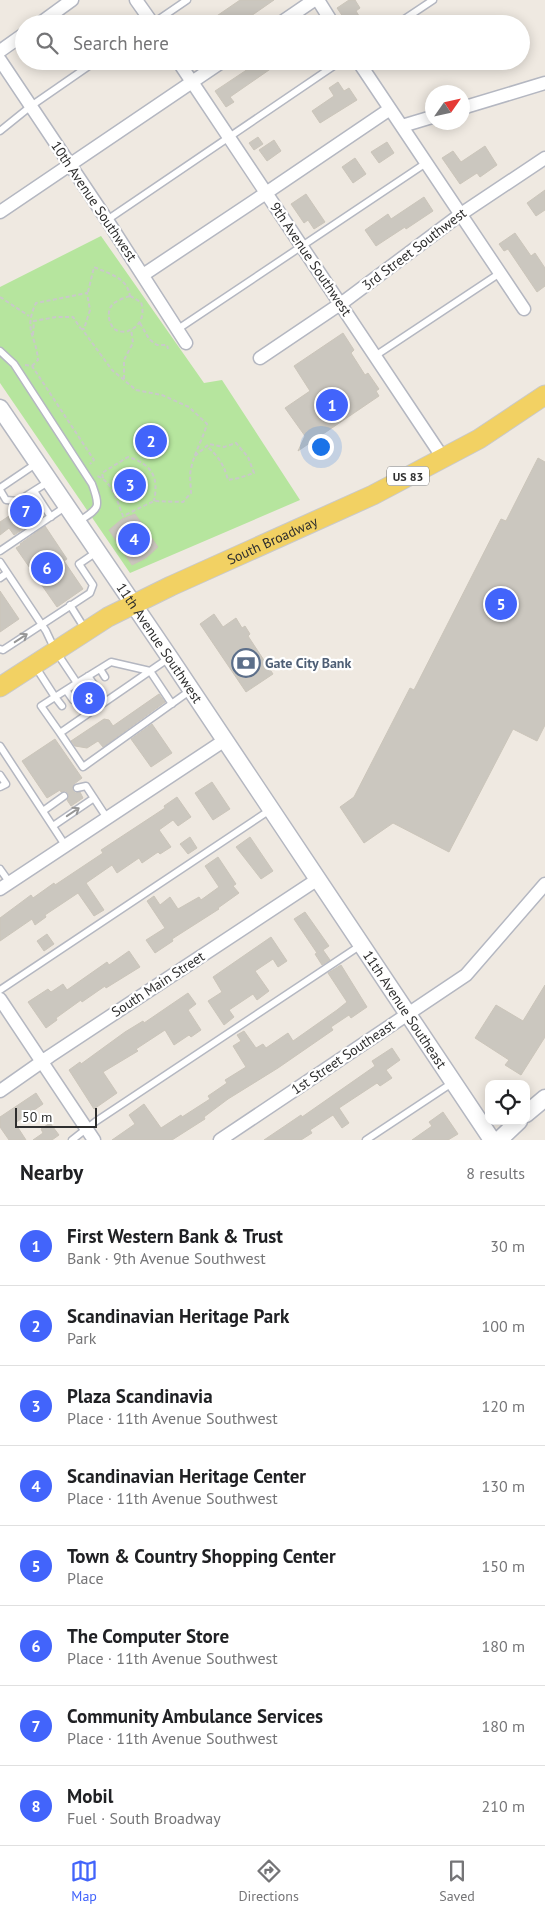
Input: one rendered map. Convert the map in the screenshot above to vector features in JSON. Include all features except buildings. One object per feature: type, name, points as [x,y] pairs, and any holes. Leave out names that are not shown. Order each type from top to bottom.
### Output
[{"type":"main road","name":"South Broadway","points":[[0,688],[55,650],[108,617],[171,586],[373,495],[479,439],[545,395]]},
{"type":"street","points":[[51,15],[72,0]]},
{"type":"street","points":[[136,0],[146,15]]},
{"type":"street","points":[[293,15],[316,0],[327,15]]},
{"type":"street","points":[[0,51],[15,40]]},
{"type":"street","name":"10th Avenue Southwest","points":[[0,60],[107,220],[186,343]]},
{"type":"street","name":"9th Avenue Southwest","points":[[184,70],[443,458]]},
{"type":"street","points":[[0,212],[210,70]]},
{"type":"street","points":[[364,70],[524,309]]},
{"type":"street","points":[[470,105],[545,82]]},
{"type":"street","points":[[143,275],[390,109]]},
{"type":"street","points":[[402,126],[425,119]]},
{"type":"street","name":"3rd Street Southwest","points":[[260,358],[340,304],[461,214],[545,158]]},
{"type":"street","name":"11th Avenue Southwest","points":[[0,408],[318,879]]},
{"type":"street","points":[[5,886],[225,740]]},
{"type":"street","name":"11th Avenue Southeast","points":[[318,879],[492,1140]]},
{"type":"street","name":"South Main Street","points":[[0,1091],[318,879]]},
{"type":"street","name":"1st Street Southeast","points":[[220,1140],[466,975],[545,884]]},
{"type":"street","points":[[0,999],[90,1135]]},
{"type":"street","points":[[530,1111],[545,1098]]},
{"type":"street","points":[[499,1140],[514,1125]]},
{"type":"lane","points":[[165,15],[187,0]]},
{"type":"lane","points":[[410,15],[433,0]]},
{"type":"lane","points":[[0,131],[31,106],[83,70]]},
{"type":"lane","points":[[107,220],[328,70]]},
{"type":"lane","points":[[178,329],[426,163]]},
{"type":"lane","points":[[375,356],[500,273]]},
{"type":"lane","points":[[0,351],[14,364],[92,484],[98,500],[94,512],[78,522]]},
{"type":"lane","points":[[37,463],[0,489],[6,500],[18,501],[49,481]]},
{"type":"lane","points":[[34,491],[51,517]]},
{"type":"lane","points":[[0,551],[66,506]]},
{"type":"lane","points":[[0,648],[3,650],[90,593],[93,585],[79,564],[98,551]]},
{"type":"lane","points":[[0,562],[83,692]]},
{"type":"lane","points":[[0,578],[7,573]]},
{"type":"lane","points":[[70,605],[86,630]]},
{"type":"lane","points":[[60,734],[170,658]]},
{"type":"lane","points":[[172,704],[150,671],[112,662],[41,706],[83,767],[172,704],[191,690]]},
{"type":"lane","points":[[34,664],[62,706]]},
{"type":"lane","points":[[100,669],[106,677]]},
{"type":"lane","points":[[88,676],[95,686]]},
{"type":"lane","points":[[113,688],[117,694]]},
{"type":"lane","points":[[66,690],[73,700]]},
{"type":"lane","points":[[101,695],[106,702]]},
{"type":"lane","points":[[90,703],[95,709]]},
{"type":"lane","points":[[80,710],[84,717]]},
{"type":"lane","points":[[69,718],[74,724]]},
{"type":"lane","points":[[0,746],[65,845]]},
{"type":"lane","points":[[0,775],[6,784],[0,787]]},
{"type":"lane","points":[[77,788],[86,786],[107,818]]},
{"type":"lane","points":[[43,811],[64,796]]},
{"type":"lane","points":[[53,826],[94,798]]},
{"type":"lane","points":[[0,990],[271,809]]},
{"type":"lane","points":[[0,869],[5,886]]},
{"type":"lane","points":[[72,1140],[90,1135],[95,1122],[362,945]]},
{"type":"lane","points":[[366,1140],[453,1082]]},
{"type":"path","points":[[82,329],[84,329],[90,310],[88,293],[94,267],[116,276],[128,288],[130,296],[141,302],[143,314],[140,322],[131,330],[124,332],[116,330],[110,323],[108,312],[112,305],[130,296]]},
{"type":"path","points":[[33,335],[29,328],[30,316],[36,303],[88,293]]},
{"type":"path","points":[[0,297],[30,316]]},
{"type":"path","points":[[87,466],[94,460],[32,366],[38,360],[33,335],[34,321],[56,317],[73,317],[112,370],[136,390],[162,395],[189,407],[207,424],[190,470],[191,493],[183,502],[154,501],[123,516],[110,486],[103,478],[96,476],[92,471]]},
{"type":"path","points":[[140,322],[149,339],[157,345],[167,345],[168,349]]},
{"type":"path","points":[[124,379],[124,360],[133,343],[131,330]]},
{"type":"path","points":[[195,456],[206,446],[209,444],[224,447],[236,443],[248,457],[254,473],[228,480],[224,466],[214,452],[206,446]]},
{"type":"path","points":[[103,478],[102,473],[128,457],[143,461],[155,476],[156,490],[154,501]]},
{"type":"green space","points":[[101,236],[204,383],[222,380],[300,500],[130,573],[0,383],[0,287]]},
{"type":"place","name":"First Western Bank & Trust","points":[[332,405]]},
{"type":"place","name":"Scandinavian Heritage Park","points":[[151,441]]},
{"type":"place","name":"Plaza Scandinavia","points":[[130,485]]},
{"type":"place","name":"Community Ambulance Services","points":[[26,511]]},
{"type":"place","name":"Scandinavian Heritage Center","points":[[134,539]]},
{"type":"place","name":"The Computer Store","points":[[47,568]]},
{"type":"place","name":"Town & Country Shopping Center","points":[[501,604]]},
{"type":"place","name":"Gate City Bank","points":[[246,663]]},
{"type":"place","name":"Mobil","points":[[89,698]]}]
